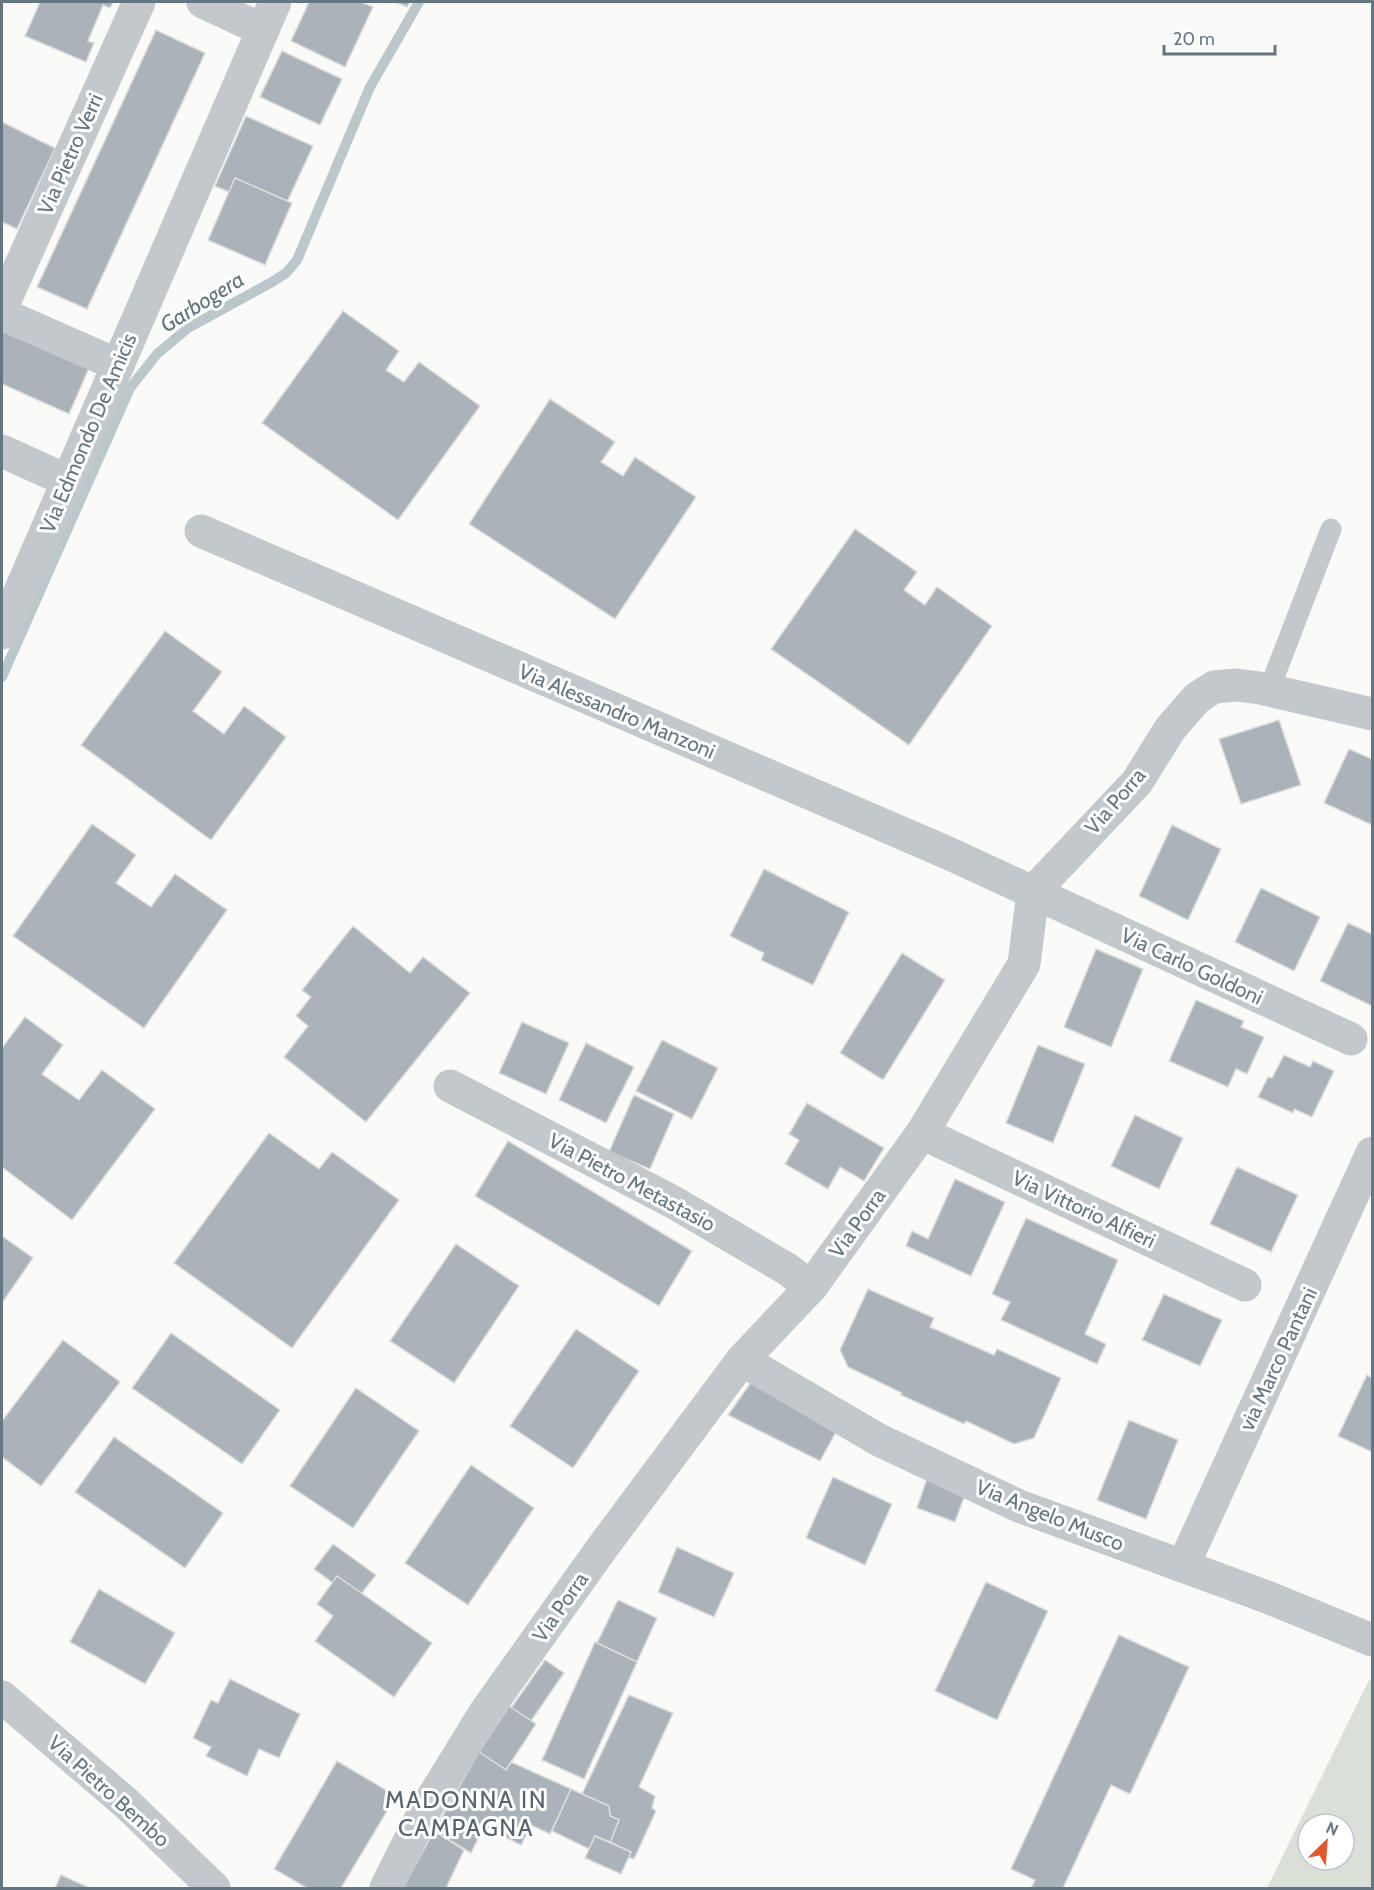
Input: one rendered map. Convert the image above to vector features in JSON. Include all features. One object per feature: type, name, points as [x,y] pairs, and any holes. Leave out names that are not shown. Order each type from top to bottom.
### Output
[{"type":"street","name":"Via Pietro Verri","points":[[2,307],[139,2]]},
{"type":"street","points":[[203,2],[269,16]]},
{"type":"street","name":"Via Edmondo De Amicis","points":[[2,633],[269,16]]},
{"type":"street","points":[[2,314],[118,365]]},
{"type":"street","points":[[2,451],[68,481]]},
{"type":"street","name":"Via Alessandro Manzoni","points":[[201,531],[1033,892]]},
{"type":"street","name":"Via Porra","points":[[386,1888],[425,1810],[486,1711],[602,1548],[742,1360],[811,1287],[922,1134],[1024,964],[1033,892],[1137,782],[1170,729],[1197,698],[1214,687],[1236,685],[1269,690],[1372,714]]},
{"type":"street","name":"Via Carlo Goldoni","points":[[1033,892],[1352,1039]]},
{"type":"street","name":"Via Pietro Metastasio","points":[[450,1086],[673,1202],[788,1269],[811,1287]]},
{"type":"street","name":"Via Vittorio Alfieri","points":[[922,1134],[1245,1285]]},
{"type":"street","name":"via Marco Pantani","points":[[1183,1566],[1372,1153]]},
{"type":"street","name":"Via Angelo Musco","points":[[742,1360],[879,1440],[1019,1506],[1267,1597],[1372,1640]]},
{"type":"street","name":"Via Pietro Bembo","points":[[2,1697],[126,1803],[214,1888]]},
{"type":"lane","points":[[1269,690],[1331,529]]},
{"type":"shaded area","points":[[1369,1680],[1372,1681],[1372,1888],[1267,1888],[1296,1829],[1296,1872],[1356,1872],[1356,1812],[1304,1812]]},
{"type":"building","points":[[40,2],[113,2],[110,8],[103,5],[88,41],[94,43],[86,62],[25,36]]},
{"type":"building","points":[[309,2],[361,2],[373,7],[345,67],[291,41]]},
{"type":"building","points":[[395,2],[410,2],[407,7]]},
{"type":"building","points":[[156,30],[205,53],[87,309],[37,287]]},
{"type":"building","points":[[282,51],[342,79],[320,125],[260,97]]},
{"type":"building","points":[[246,116],[313,146],[287,202],[235,178],[229,192],[215,186]]},
{"type":"building","points":[[2,122],[55,148],[17,229],[2,222]]},
{"type":"building","points":[[235,178],[292,203],[265,265],[208,240]]},
{"type":"building","points":[[343,311],[399,351],[386,370],[404,382],[419,362],[480,406],[398,520],[262,423]]},
{"type":"building","points":[[2,321],[92,361],[69,414],[2,384]]},
{"type":"building","points":[[550,399],[615,442],[601,462],[623,476],[635,457],[696,497],[615,619],[469,524]]},
{"type":"building","points":[[855,529],[917,572],[904,590],[925,605],[937,587],[992,626],[909,745],[771,649]]},
{"type":"building","points":[[165,631],[222,672],[193,711],[224,734],[244,706],[286,737],[211,840],[81,745]]},
{"type":"building","points":[[1279,720],[1301,785],[1241,804],[1219,739]]},
{"type":"building","points":[[1349,749],[1372,759],[1372,825],[1324,803]]},
{"type":"building","points":[[92,824],[136,855],[116,883],[151,907],[175,874],[227,910],[144,1028],[13,936]]},
{"type":"building","points":[[1172,825],[1221,849],[1188,920],[1139,896]]},
{"type":"building","points":[[764,869],[849,912],[813,985],[761,960],[764,953],[730,936]]},
{"type":"building","points":[[1261,888],[1320,917],[1294,971],[1235,942]]},
{"type":"building","points":[[1348,923],[1372,934],[1372,1006],[1320,981]]},
{"type":"building","points":[[353,926],[410,973],[423,957],[470,993],[366,1122],[284,1057],[308,1026],[296,1016],[311,997],[302,990]]},
{"type":"building","points":[[1096,949],[1143,969],[1111,1047],[1064,1027]]},
{"type":"building","points":[[902,953],[945,980],[883,1080],[840,1053]]},
{"type":"building","points":[[1196,1000],[1244,1021],[1241,1027],[1264,1037],[1247,1074],[1236,1069],[1228,1087],[1169,1061]]},
{"type":"building","points":[[25,1017],[63,1045],[42,1074],[79,1100],[102,1070],[155,1109],[72,1220],[2,1167],[2,1048]]},
{"type":"building","points":[[522,1022],[569,1043],[546,1094],[499,1073]]},
{"type":"building","points":[[662,1040],[718,1068],[692,1119],[636,1091]]},
{"type":"building","points":[[586,1043],[634,1067],[606,1123],[559,1100]]},
{"type":"building","points":[[1038,1045],[1085,1064],[1053,1143],[1006,1123]]},
{"type":"building","points":[[1284,1055],[1310,1067],[1313,1061],[1334,1071],[1312,1117],[1294,1109],[1293,1113],[1258,1097],[1268,1077],[1272,1078]]},
{"type":"building","points":[[634,1095],[674,1114],[650,1169],[609,1152]]},
{"type":"building","points":[[807,1103],[884,1148],[864,1181],[840,1167],[828,1189],[785,1164],[799,1140],[789,1134]]},
{"type":"building","points":[[1135,1115],[1183,1138],[1159,1189],[1111,1166]]},
{"type":"building","points":[[269,1133],[319,1169],[332,1152],[399,1200],[292,1348],[174,1263]]},
{"type":"building","points":[[508,1141],[692,1251],[659,1306],[475,1196]]},
{"type":"building","points":[[1237,1167],[1298,1195],[1271,1252],[1210,1224]]},
{"type":"building","points":[[955,1179],[1005,1202],[971,1276],[906,1246],[912,1231],[928,1239]]},
{"type":"building","points":[[1026,1218],[1118,1260],[1085,1334],[1106,1344],[1097,1364],[1001,1320],[1010,1302],[992,1294]]},
{"type":"building","points":[[2,1236],[33,1258],[2,1303]]},
{"type":"building","points":[[456,1244],[519,1286],[454,1383],[390,1341]]},
{"type":"building","points":[[868,1289],[934,1318],[930,1327],[994,1355],[997,1349],[1061,1378],[1034,1438],[1014,1444],[966,1421],[964,1424],[901,1395],[902,1393],[848,1367],[840,1350]]},
{"type":"building","points":[[1164,1294],[1222,1320],[1200,1366],[1142,1340]]},
{"type":"building","points":[[576,1329],[639,1371],[573,1468],[510,1426]]},
{"type":"building","points":[[171,1333],[280,1410],[242,1464],[132,1388]]},
{"type":"building","points":[[63,1340],[120,1382],[41,1486],[2,1457],[2,1421]]},
{"type":"building","points":[[1367,1375],[1372,1378],[1372,1452],[1338,1436]]},
{"type":"building","points":[[754,1378],[841,1423],[820,1461],[728,1415]]},
{"type":"building","points":[[356,1388],[419,1431],[353,1528],[290,1486]]},
{"type":"building","points":[[1129,1420],[1178,1440],[1146,1519],[1097,1500]]},
{"type":"building","points":[[114,1437],[223,1513],[185,1568],[75,1492]]},
{"type":"building","points":[[471,1465],[534,1508],[468,1605],[405,1563]]},
{"type":"building","points":[[928,1475],[967,1489],[955,1522],[917,1508]]},
{"type":"building","points":[[833,1477],[892,1504],[865,1565],[806,1538]]},
{"type":"building","points":[[333,1544],[376,1575],[361,1594],[337,1576],[333,1583],[314,1569]]},
{"type":"building","points":[[677,1547],[734,1573],[714,1617],[658,1592]]},
{"type":"building","points":[[337,1576],[432,1643],[394,1697],[315,1641],[333,1616],[317,1604]]},
{"type":"building","points":[[986,1582],[1048,1611],[997,1720],[935,1691]]},
{"type":"building","points":[[99,1589],[175,1633],[145,1684],[70,1642]]},
{"type":"building","points":[[618,1600],[657,1618],[637,1662],[597,1643]]},
{"type":"building","points":[[1119,1635],[1189,1667],[1130,1794],[1111,1785],[1063,1888],[1031,1888],[1035,1880],[1011,1869]]},
{"type":"building","points":[[595,1642],[637,1662],[584,1779],[542,1760]]},
{"type":"building","points":[[545,1660],[564,1673],[531,1721],[511,1708]]},
{"type":"building","points":[[230,1679],[300,1714],[279,1758],[259,1749],[247,1776],[206,1756],[211,1747],[193,1738],[211,1700],[218,1703]]},
{"type":"building","points":[[629,1695],[673,1713],[639,1787],[655,1796],[652,1808],[656,1811],[634,1859],[628,1857],[631,1852],[610,1842],[619,1820],[610,1816],[609,1806],[582,1794]]},
{"type":"building","points":[[509,1706],[536,1724],[506,1770],[479,1752]]},
{"type":"building","points":[[479,1752],[506,1770],[511,1762],[571,1789],[550,1834],[531,1825],[521,1845],[484,1827],[471,1853],[434,1831]]},
{"type":"building","points":[[337,1761],[396,1796],[341,1888],[307,1888],[274,1869]]},
{"type":"building","points":[[571,1789],[609,1806],[610,1816],[619,1820],[610,1842],[595,1836],[589,1849],[552,1831]]},
{"type":"building","points":[[434,1831],[464,1850],[446,1888],[403,1888]]},
{"type":"building","points":[[595,1836],[631,1852],[621,1874],[585,1858]]},
{"type":"building","points":[[61,1875],[90,1888],[55,1888]]},
{"type":"waterway","name":"Garbogera","points":[[2,677],[130,388],[157,354],[188,328],[272,282],[286,273],[297,260],[370,87],[419,2]]},
{"type":"district","name":"MADONNA IN CAMPAGNA","points":[[466,1813]]}]
